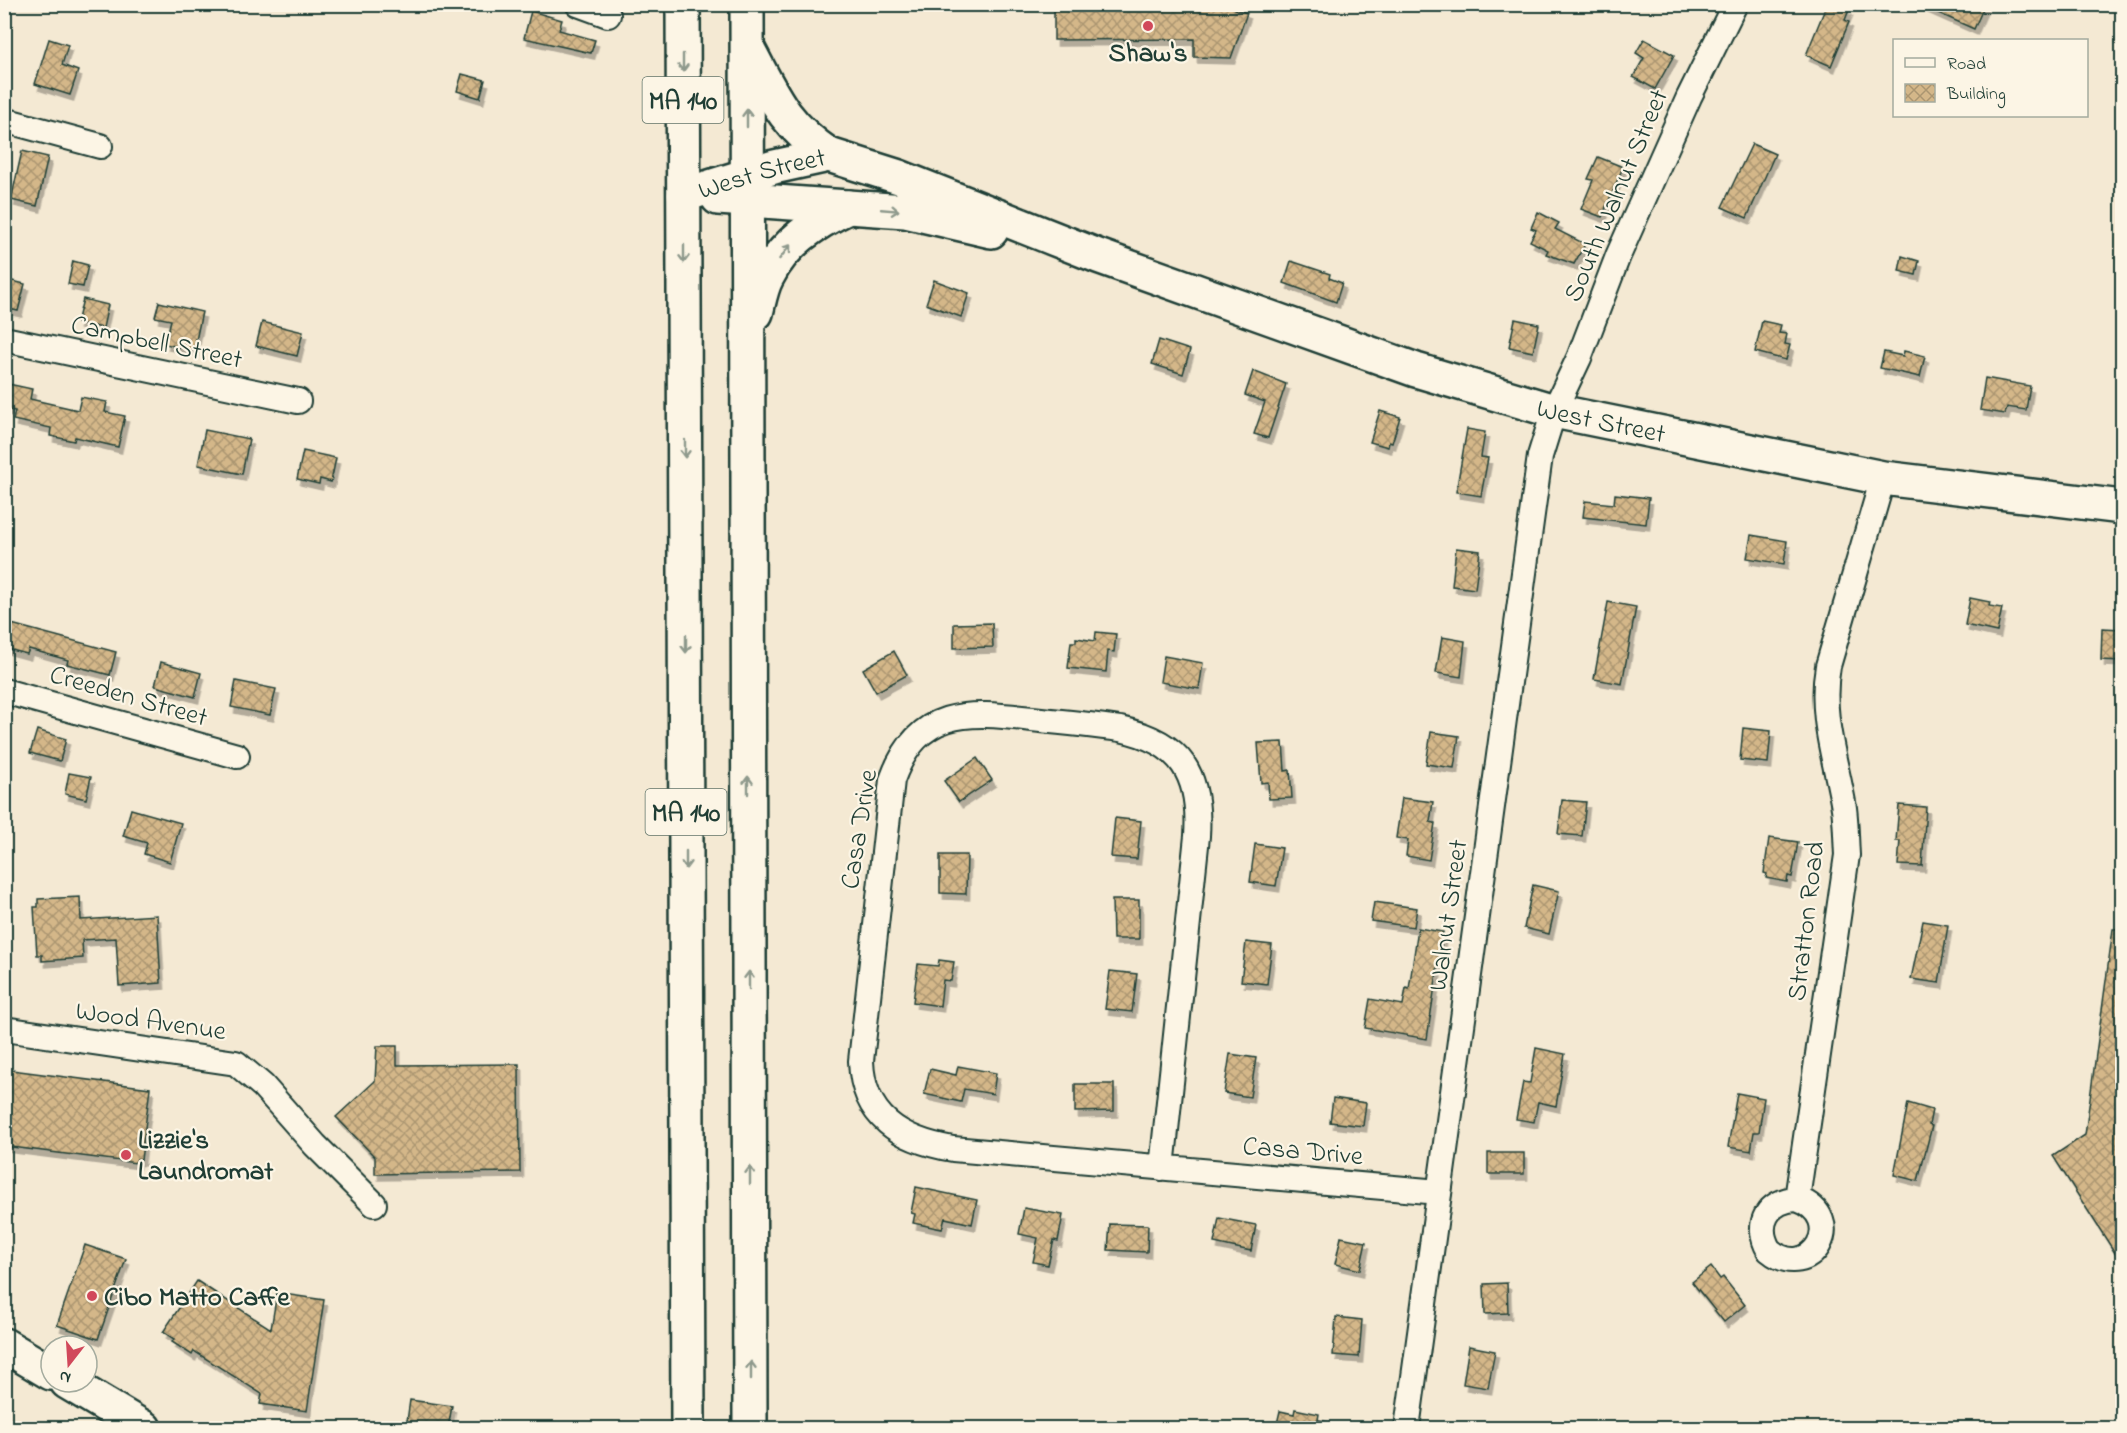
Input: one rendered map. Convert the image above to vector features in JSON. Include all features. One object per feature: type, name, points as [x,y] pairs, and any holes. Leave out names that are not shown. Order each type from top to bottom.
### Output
[{"type":"main road","name":"MA 140","points":[[683,4],[688,1428]]},
{"type":"main road","name":"MA 140","points":[[747,4],[750,1428]]},
{"type":"main road","points":[[747,47],[784,116],[804,138],[829,155]]},
{"type":"main road","name":"West Street","points":[[748,188],[774,167],[829,155],[899,177],[1098,255],[1416,370],[1554,411],[1882,478],[2122,507]]},
{"type":"main road","name":"West Street","points":[[684,195],[748,188],[848,207],[905,211],[1098,255]]},
{"type":"main road","points":[[747,344],[766,278],[785,251],[803,231],[848,207]]},
{"type":"main road","points":[[4,1345],[39,1366]]},
{"type":"main road","points":[[87,1394],[144,1428]]},
{"type":"street","points":[[578,4],[608,15]]},
{"type":"street","name":"South Walnut Street","points":[[1554,411],[1579,358],[1618,256],[1689,97],[1735,4]]},
{"type":"street","points":[[4,120],[100,146]]},
{"type":"street","name":"Campbell Street","points":[[4,339],[298,401]]},
{"type":"street","name":"Walnut Street","points":[[1407,1428],[1538,467],[1554,411]]},
{"type":"street","name":"Stratton Road","points":[[1797,1200],[1847,855],[1844,810],[1826,721],[1824,690],[1828,666],[1882,478]]},
{"type":"street","name":"Creeden Street","points":[[4,691],[237,756]]},
{"type":"street","name":"Casa Drive","points":[[1162,1168],[1197,836],[1198,808],[1190,773],[1182,761],[1165,745],[1141,733],[1120,729],[994,714],[959,716],[929,726],[904,751],[892,780],[888,797],[861,1078],[866,1096],[888,1124],[934,1146],[1162,1168],[1438,1192]]},
{"type":"street","name":"Wood Avenue","points":[[4,1029],[236,1063],[263,1086],[315,1145],[374,1204]]},
{"type":"shaded area","points":[[2122,407],[2122,474],[2114,474]]},
{"type":"building","name":"Shaw's","points":[[1054,4],[1237,4],[1235,9],[1247,13],[1231,58],[1194,57],[1194,39],[1054,40]]},
{"type":"building","points":[[1827,4],[1837,4],[1849,10],[1845,20],[1849,22],[1831,66],[1806,55]]},
{"type":"building","points":[[1918,4],[1985,4],[1974,29]]},
{"type":"building","points":[[531,11],[562,20],[559,30],[595,40],[591,53],[524,38]]},
{"type":"building","points":[[49,39],[68,45],[62,65],[78,71],[70,95],[35,84]]},
{"type":"building","points":[[1644,39],[1674,55],[1655,89],[1633,77],[1644,58],[1636,53]]},
{"type":"building","points":[[462,74],[485,80],[480,98],[457,91]]},
{"type":"building","points":[[1752,144],[1775,154],[1747,218],[1722,207]]},
{"type":"building","points":[[22,151],[48,157],[37,206],[11,200]]},
{"type":"building","points":[[1598,157],[1623,167],[1602,217],[1581,209],[1593,180],[1588,179]]},
{"type":"building","points":[[1538,212],[1559,223],[1555,229],[1585,244],[1574,264],[1546,254],[1548,250],[1530,241],[1536,230],[1531,228]]},
{"type":"building","points":[[1902,256],[1919,261],[1916,275],[1899,271]]},
{"type":"building","points":[[73,261],[88,265],[83,287],[68,284]]},
{"type":"building","points":[[1291,261],[1330,274],[1329,278],[1342,283],[1336,302],[1284,283]]},
{"type":"building","points":[[4,279],[25,284],[18,311],[4,308]]},
{"type":"building","points":[[934,280],[969,293],[961,317],[926,304]]},
{"type":"building","points":[[83,299],[108,305],[103,328],[77,323]]},
{"type":"building","points":[[159,302],[202,312],[194,350],[165,344],[171,320],[155,317]]},
{"type":"building","points":[[1515,319],[1539,324],[1533,352],[1509,347]]},
{"type":"building","points":[[1762,321],[1781,325],[1779,333],[1787,334],[1785,344],[1790,345],[1786,360],[1755,352]]},
{"type":"building","points":[[262,322],[303,332],[297,356],[256,346]]},
{"type":"building","points":[[1159,340],[1190,350],[1183,374],[1152,364]]},
{"type":"building","points":[[1904,351],[1925,356],[1920,377],[1880,368],[1884,352],[1903,356]]},
{"type":"building","points":[[1253,371],[1286,384],[1268,438],[1254,434],[1265,402],[1245,395]]},
{"type":"building","points":[[1985,378],[2030,386],[2026,410],[2007,407],[2005,414],[1980,410]]},
{"type":"building","points":[[4,383],[32,389],[30,399],[78,410],[81,397],[107,402],[105,412],[125,416],[118,447],[75,437],[74,441],[50,436],[51,428],[13,420],[15,411],[4,409]]},
{"type":"building","points":[[1380,411],[1400,417],[1392,443],[1389,442],[1388,447],[1370,442]]},
{"type":"building","points":[[1467,429],[1485,432],[1481,457],[1488,458],[1481,496],[1456,492]]},
{"type":"building","points":[[205,430],[249,439],[242,474],[198,465]]},
{"type":"building","points":[[303,451],[336,458],[331,482],[320,479],[319,484],[297,479]]},
{"type":"building","points":[[1615,494],[1649,498],[1646,524],[1583,517],[1585,501],[1614,504]]},
{"type":"building","points":[[1751,535],[1787,541],[1784,564],[1747,558]]},
{"type":"building","points":[[1456,548],[1480,551],[1475,589],[1452,586]]},
{"type":"building","points":[[1970,598],[1990,602],[1989,606],[2002,608],[1997,632],[1965,625]]},
{"type":"building","points":[[1608,602],[1636,607],[1622,684],[1594,679]]},
{"type":"building","points":[[4,622],[116,652],[110,675],[67,664],[68,660],[29,649],[27,654],[4,648]]},
{"type":"building","points":[[992,623],[993,647],[954,648],[954,624]]},
{"type":"building","points":[[2102,628],[2122,629],[2122,661],[2101,660]]},
{"type":"building","points":[[1096,632],[1116,634],[1114,652],[1108,651],[1106,672],[1068,668],[1071,642],[1076,642],[1076,638],[1095,641]]},
{"type":"building","points":[[1442,637],[1465,641],[1461,677],[1436,673]]},
{"type":"building","points":[[894,651],[907,675],[876,692],[863,669]]},
{"type":"building","points":[[1164,656],[1203,663],[1199,689],[1160,682]]},
{"type":"building","points":[[161,662],[201,673],[195,697],[155,686]]},
{"type":"building","points":[[236,681],[276,689],[270,715],[231,707]]},
{"type":"building","points":[[1743,728],[1771,731],[1768,763],[1740,760]]},
{"type":"building","points":[[37,730],[66,739],[60,761],[30,753]]},
{"type":"building","points":[[1431,732],[1459,736],[1454,768],[1426,764]]},
{"type":"building","points":[[1283,742],[1285,771],[1290,770],[1292,798],[1269,799],[1268,782],[1261,783],[1258,743]]},
{"type":"building","points":[[977,758],[992,780],[959,802],[944,781]]},
{"type":"building","points":[[69,773],[91,777],[86,799],[65,794]]},
{"type":"building","points":[[1402,798],[1433,802],[1430,822],[1435,823],[1429,860],[1406,856],[1408,840],[1396,838]]},
{"type":"building","points":[[1562,800],[1586,802],[1582,836],[1558,834]]},
{"type":"building","points":[[1899,805],[1926,807],[1922,866],[1898,865],[1900,841],[1896,841]]},
{"type":"building","points":[[131,809],[181,823],[170,862],[144,854],[147,843],[123,836]]},
{"type":"building","points":[[1115,818],[1141,821],[1137,859],[1111,857]]},
{"type":"building","points":[[1769,838],[1798,842],[1792,877],[1788,876],[1787,882],[1766,878],[1767,874],[1764,873]]},
{"type":"building","points":[[1255,844],[1282,848],[1276,886],[1250,882]]},
{"type":"building","points":[[940,855],[967,855],[966,894],[940,893]]},
{"type":"building","points":[[1533,885],[1559,891],[1549,934],[1524,928]]},
{"type":"building","points":[[80,897],[81,920],[157,915],[161,983],[119,986],[116,938],[82,940],[83,958],[42,961],[42,955],[37,955],[34,907],[38,907],[38,899]]},
{"type":"building","points":[[1112,900],[1139,900],[1139,939],[1113,939]]},
{"type":"building","points":[[1374,902],[1417,908],[1414,927],[1371,921]]},
{"type":"building","points":[[1923,921],[1948,925],[1939,983],[1911,979]]},
{"type":"building","points":[[1418,928],[1443,932],[1427,1039],[1365,1028],[1370,999],[1403,1005],[1406,988],[1409,989]]},
{"type":"building","points":[[2113,929],[2122,929],[2122,1264],[2053,1156],[2085,1135]]},
{"type":"building","points":[[1246,942],[1272,945],[1267,984],[1241,981]]},
{"type":"building","points":[[939,960],[954,962],[951,981],[943,980],[940,1006],[913,1002],[918,964],[938,966]]},
{"type":"building","points":[[1110,971],[1137,974],[1132,1012],[1105,1009]]},
{"type":"building","points":[[377,1046],[397,1046],[397,1065],[519,1064],[520,1172],[375,1174],[375,1157],[336,1117],[375,1081]]},
{"type":"building","points":[[1536,1048],[1565,1054],[1556,1106],[1538,1102],[1534,1122],[1516,1119],[1523,1082],[1530,1083]]},
{"type":"building","points":[[1230,1054],[1256,1058],[1250,1097],[1224,1093]]},
{"type":"building","points":[[958,1066],[996,1073],[993,1094],[964,1089],[961,1102],[924,1094],[930,1069],[956,1075]]},
{"type":"building","points":[[4,1069],[150,1088],[141,1160],[137,1159],[136,1163],[4,1146]]},
{"type":"building","points":[[1075,1084],[1114,1084],[1114,1111],[1075,1112]]},
{"type":"building","points":[[1737,1093],[1764,1098],[1759,1132],[1754,1132],[1751,1151],[1728,1147]]},
{"type":"building","points":[[1333,1098],[1366,1103],[1363,1126],[1330,1122]]},
{"type":"building","points":[[1908,1103],[1932,1110],[1929,1125],[1932,1126],[1918,1181],[1894,1175]]},
{"type":"building","points":[[1488,1153],[1524,1153],[1524,1174],[1488,1174]]},
{"type":"building","points":[[916,1187],[977,1200],[972,1224],[945,1218],[942,1229],[913,1223],[915,1214],[911,1213]]},
{"type":"building","points":[[1024,1208],[1063,1215],[1058,1241],[1054,1240],[1048,1265],[1033,1262],[1038,1238],[1019,1234]]},
{"type":"building","points":[[1219,1218],[1256,1225],[1251,1251],[1214,1243]]},
{"type":"building","points":[[1110,1224],[1148,1225],[1147,1252],[1108,1250]]},
{"type":"building","points":[[1341,1237],[1366,1242],[1360,1270],[1335,1264]]},
{"type":"building","points":[[85,1245],[126,1259],[99,1336],[99,1334],[83,1334],[57,1325]]},
{"type":"building","points":[[1711,1267],[1720,1279],[1723,1277],[1745,1305],[1724,1322],[1692,1282]]},
{"type":"building","points":[[197,1281],[271,1329],[277,1293],[324,1300],[307,1411],[260,1404],[262,1394],[194,1351],[192,1355],[172,1342],[174,1339],[163,1332]]},
{"type":"building","points":[[1507,1283],[1508,1313],[1485,1314],[1484,1284]]},
{"type":"building","points":[[1336,1317],[1362,1320],[1359,1357],[1333,1355]]},
{"type":"building","points":[[1469,1346],[1495,1351],[1488,1388],[1463,1384]]},
{"type":"building","points":[[410,1400],[452,1406],[448,1428],[406,1428]]},
{"type":"building","points":[[1295,1409],[1319,1414],[1318,1420],[1328,1422],[1327,1428],[1276,1428],[1280,1411],[1294,1414]]},
{"type":"place","name":"Shaw's","points":[[1148,26]]},
{"type":"place","name":"Lizzie's Laundromat","points":[[126,1155]]},
{"type":"place","name":"Cibo Matto Caffe","points":[[92,1296]]}]
